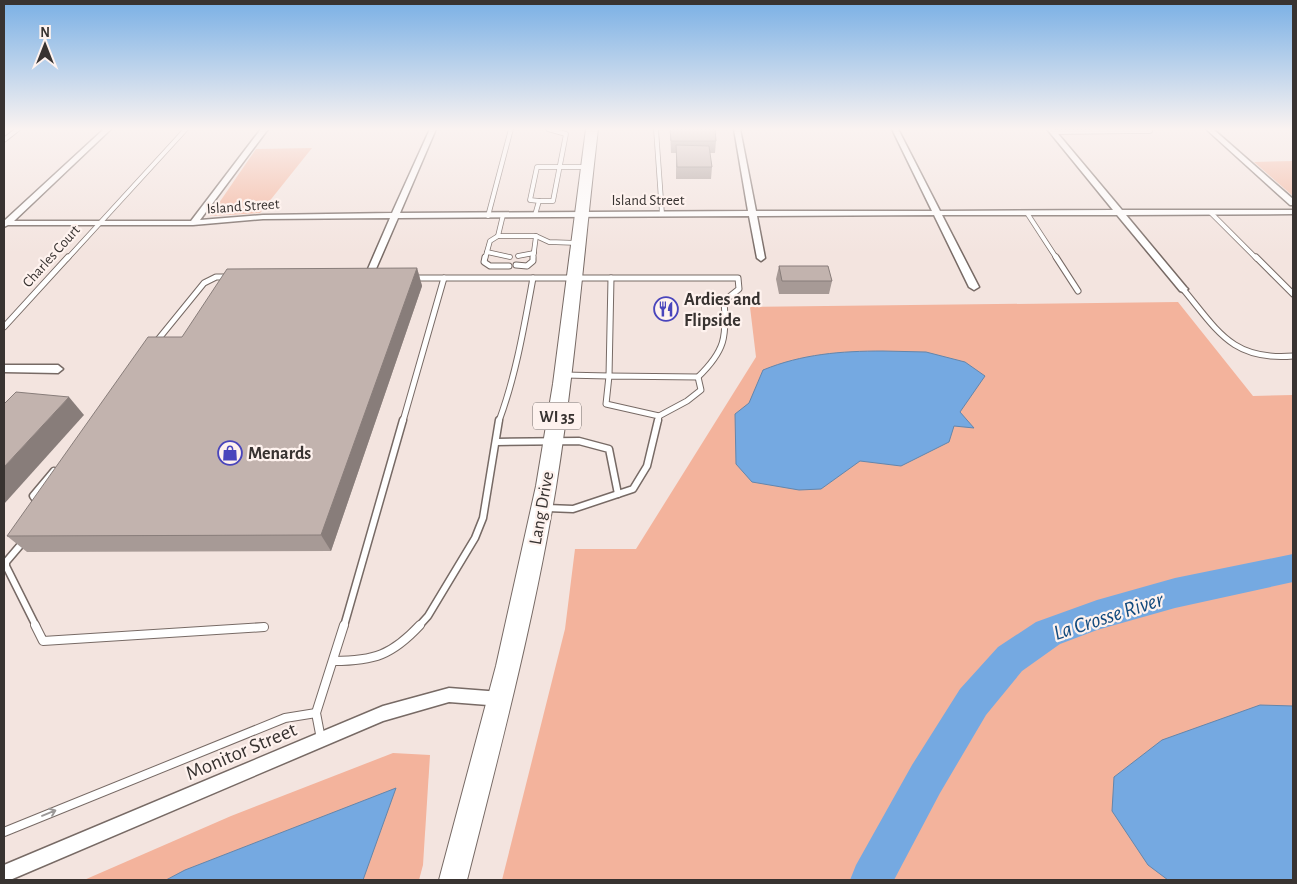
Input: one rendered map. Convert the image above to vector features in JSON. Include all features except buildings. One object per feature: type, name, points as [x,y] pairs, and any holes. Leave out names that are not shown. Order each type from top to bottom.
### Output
[{"type":"main road","name":"Lang Drive","points":[[453,880],[502,699],[542,507],[564,375],[587,170]]},
{"type":"street","points":[[4,224],[63,170]]},
{"type":"street","points":[[193,223],[233,170]]},
{"type":"street","points":[[368,278],[415,170]]},
{"type":"street","points":[[745,170],[761,258]]},
{"type":"street","points":[[916,170],[974,287]]},
{"type":"street","points":[[1084,170],[1184,289]]},
{"type":"street","points":[[1256,170],[1293,203]]},
{"type":"street","name":"Island Street","points":[[4,224],[193,223],[263,217],[581,214],[1293,212]]},
{"type":"street","points":[[4,368],[58,369]]},
{"type":"street","name":"Monitor Street","points":[[4,874],[383,714],[449,695],[502,699]]},
{"type":"lane","name":"Charles Court","points":[[4,327],[147,170]]},
{"type":"lane","points":[[488,216],[500,170]]},
{"type":"lane","points":[[537,170],[530,200],[539,201],[553,200],[559,170]]},
{"type":"lane","points":[[659,170],[662,214]]},
{"type":"lane","points":[[551,176],[558,174]]},
{"type":"lane","points":[[550,183],[557,181]]},
{"type":"lane","points":[[533,187],[538,186]]},
{"type":"lane","points":[[548,191],[556,189]]},
{"type":"lane","points":[[531,195],[536,194]]},
{"type":"lane","points":[[535,215],[539,201]]},
{"type":"lane","points":[[1027,213],[1078,291]]},
{"type":"lane","points":[[1211,213],[1293,294]]},
{"type":"lane","points":[[498,236],[503,215]]},
{"type":"lane","points":[[509,266],[490,266],[484,262],[490,240],[498,236],[536,236],[549,242],[578,243]]},
{"type":"lane","points":[[516,266],[527,266],[533,261],[536,236]]},
{"type":"lane","points":[[487,252],[510,257]]},
{"type":"lane","points":[[518,256],[534,253]]},
{"type":"lane","points":[[149,351],[204,283],[216,277],[235,277]]},
{"type":"lane","points":[[358,278],[377,278]]},
{"type":"lane","points":[[406,278],[738,278],[740,289],[724,301],[727,338],[715,363],[698,377],[564,375]]},
{"type":"lane","points":[[322,740],[316,713],[334,661],[444,278]]},
{"type":"lane","points":[[334,661],[358,661],[376,658],[406,640],[428,616],[475,538],[483,518],[499,421],[510,392],[518,360],[533,278]]},
{"type":"lane","points":[[610,278],[609,376],[606,404],[659,416],[687,401],[701,390],[698,377]]},
{"type":"lane","points":[[1184,289],[1229,341],[1241,350],[1255,355],[1293,356]]},
{"type":"lane","points":[[542,507],[573,509],[633,489],[647,466],[659,416]]},
{"type":"lane","points":[[496,442],[580,441],[609,449],[618,494]]},
{"type":"lane","points":[[43,512],[33,496],[58,466]]},
{"type":"lane","points":[[29,535],[6,562],[6,566],[43,641],[264,627]]},
{"type":"lane","points":[[4,832],[285,718],[316,713]]},
{"type":"shaded area","points":[[241,170],[294,170],[260,213],[210,216]]},
{"type":"shaded area","points":[[1263,170],[1293,170],[1293,196]]},
{"type":"shaded area","points":[[1178,302],[1253,396],[1293,395],[1293,880],[502,880],[565,629],[575,549],[636,549],[756,357],[750,307]]},
{"type":"shaded area","points":[[393,753],[430,755],[423,865],[419,880],[84,880],[231,816]]},
{"type":"water","points":[[883,351],[926,352],[965,362],[985,376],[960,412],[974,428],[954,426],[949,442],[901,466],[860,461],[821,489],[799,490],[752,482],[736,464],[735,414],[749,403],[763,370],[792,360],[822,354]]},
{"type":"water","points":[[1260,705],[1293,706],[1293,880],[1168,880],[1148,865],[1112,811],[1114,777],[1162,740]]},
{"type":"water","points":[[396,788],[363,880],[166,880],[185,870]]},
{"type":"waterway","name":"La Crosse River","points":[[871,880],[926,779],[973,702],[1010,659],[1048,633],[1097,615],[1175,593],[1293,568]]},
{"type":"place","name":"Ardies and Flipside","points":[[666,309]]},
{"type":"place","name":"Menards","points":[[230,453]]}]
